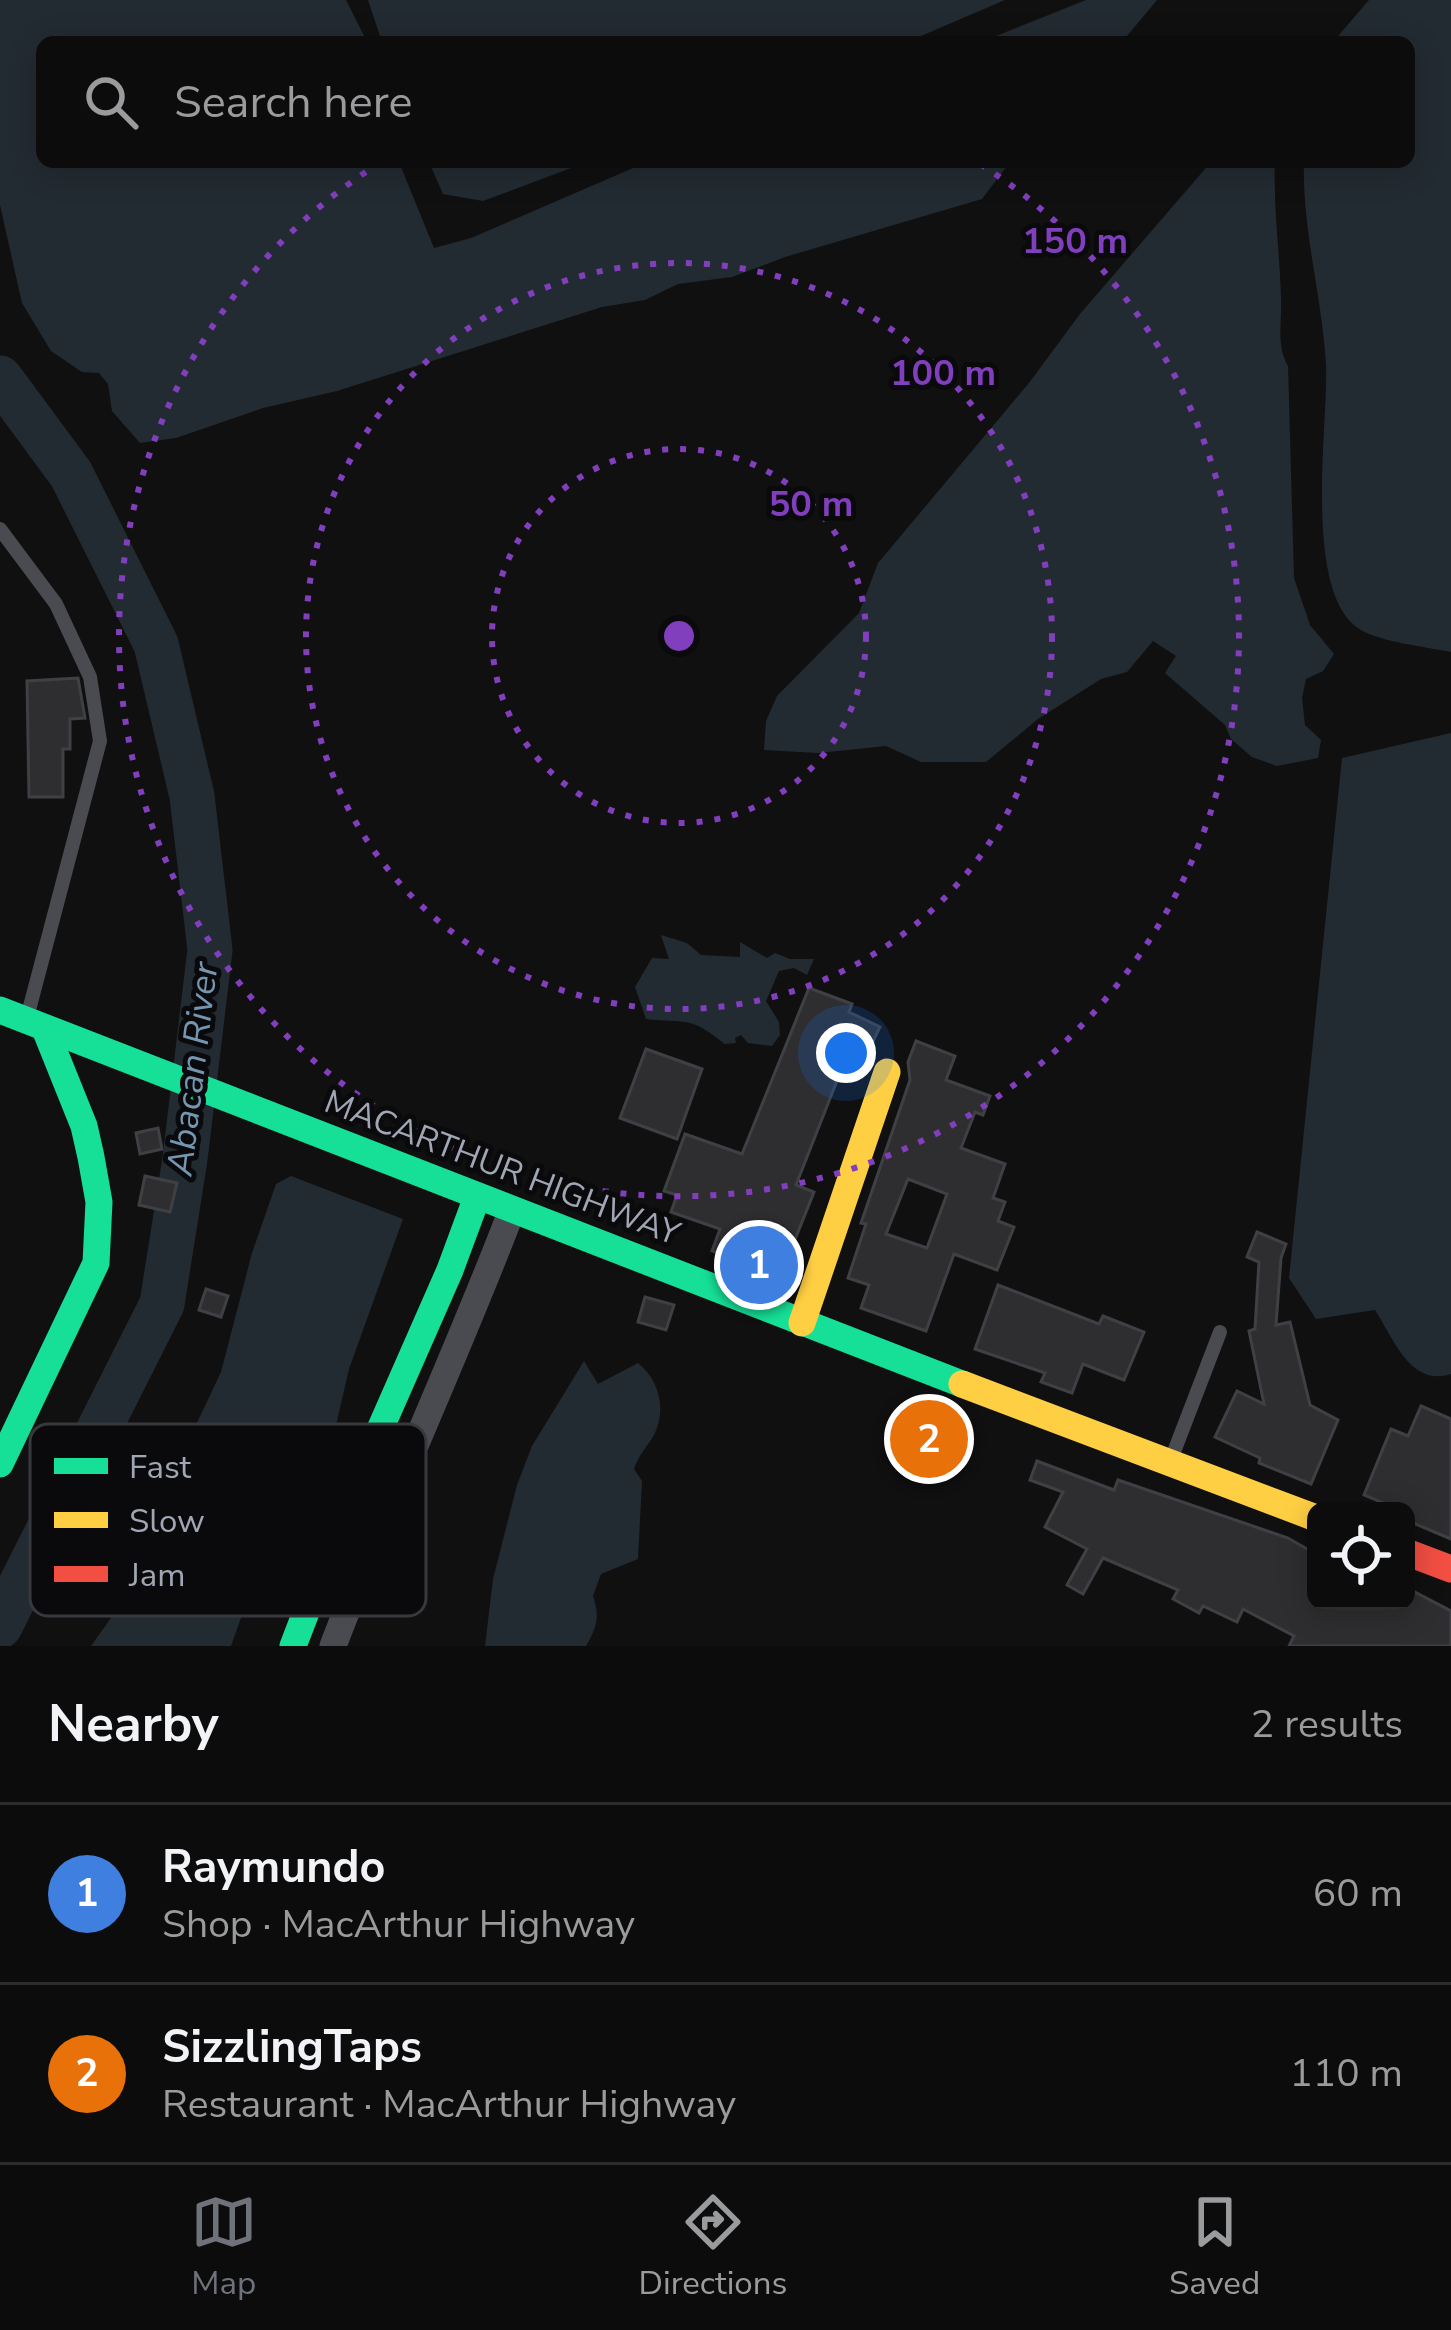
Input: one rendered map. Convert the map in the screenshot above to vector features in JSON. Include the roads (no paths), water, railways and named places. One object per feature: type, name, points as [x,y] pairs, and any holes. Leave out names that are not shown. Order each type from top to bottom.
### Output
[{"type":"main road","name":"MACARTHUR HIGHWAY","points":[[35,1024],[1307,1515]]},
{"type":"main road","points":[[0,1464],[96,1263],[99,1202],[88,1141],[35,1024]]},
{"type":"main road","points":[[802,1323],[887,1072]]},
{"type":"main road","points":[[382,1424],[477,1197]]},
{"type":"main road","points":[[1415,1555],[1451,1569]]},
{"type":"main road","points":[[293,1646],[305,1616]]},
{"type":"street","points":[[423,1424],[512,1210]]},
{"type":"street","points":[[333,1646],[344,1616]]},
{"type":"lane","points":[[0,529],[56,604],[90,676],[100,741],[35,1024]]},
{"type":"lane","points":[[1170,1462],[1220,1332]]},
{"type":"waterway","name":"Abacan River","points":[[0,378],[71,474],[156,644],[192,796],[210,950],[162,1304],[102,1424]]},
{"type":"waterway","name":"Abacan River","points":[[0,1626],[30,1566]]},
{"type":"place","name":"Raymundo","points":[[759,1265]]},
{"type":"place","name":"SizzlingTaps","points":[[929,1439]]}]
